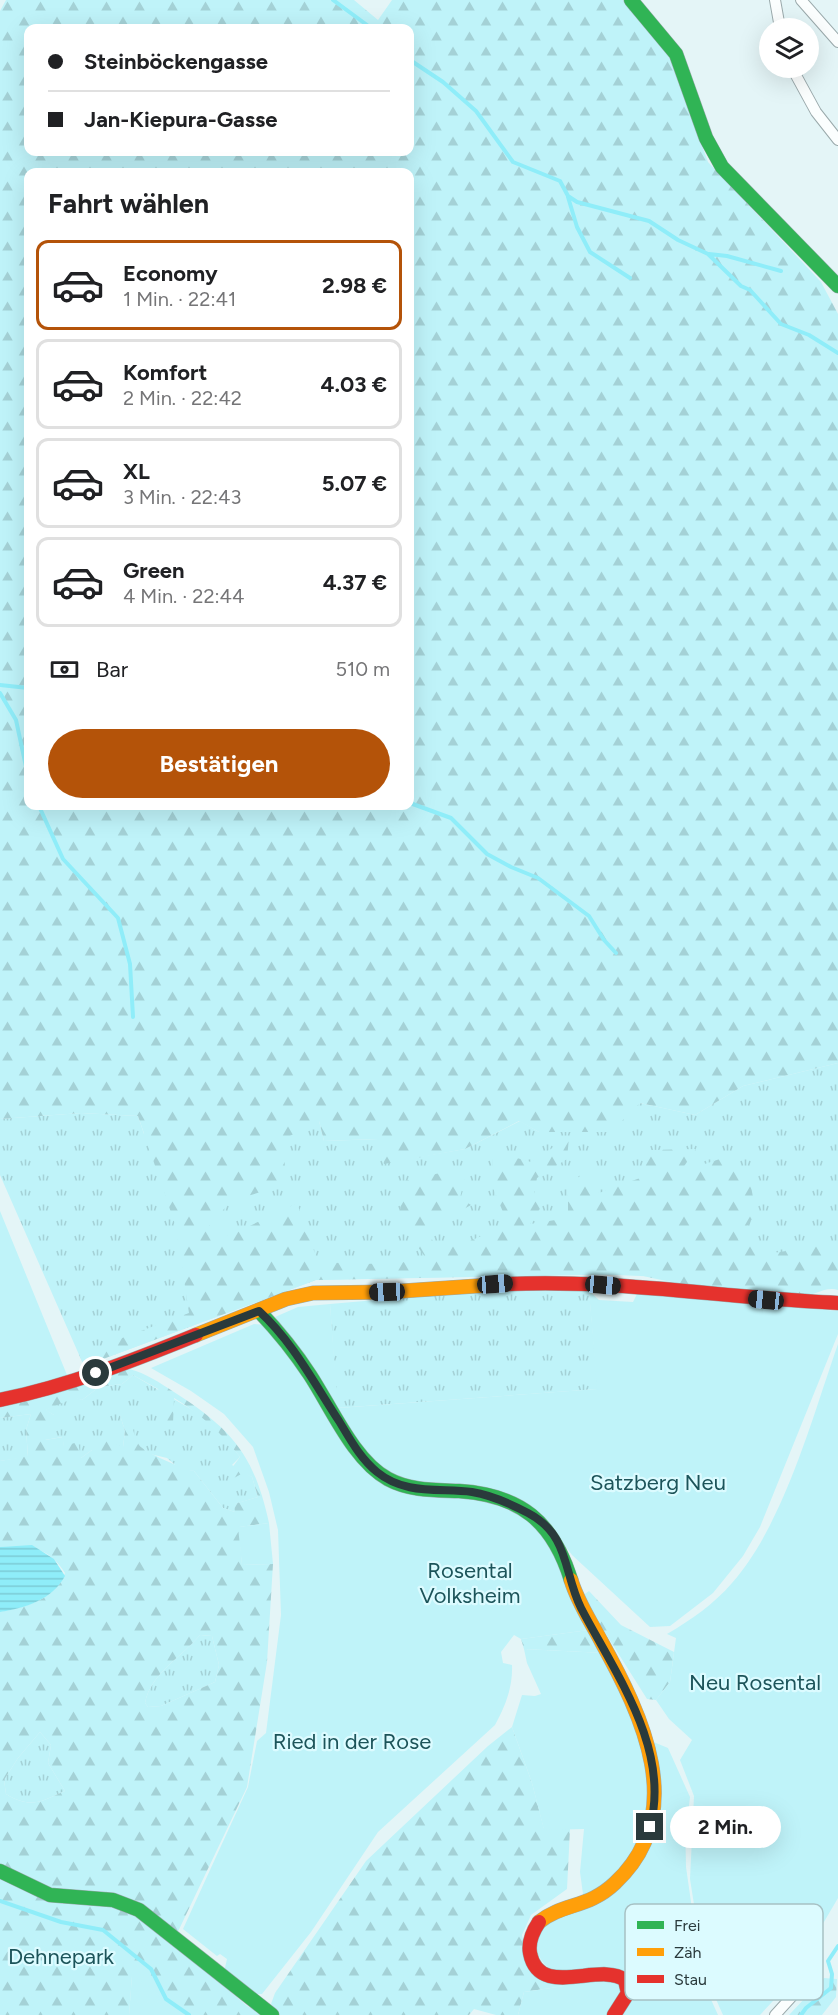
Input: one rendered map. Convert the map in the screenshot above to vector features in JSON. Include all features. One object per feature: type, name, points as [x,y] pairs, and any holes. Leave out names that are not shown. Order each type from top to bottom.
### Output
[{"type":"street","points":[[631,0],[676,54],[706,138],[722,167],[838,286]]},
{"type":"street","points":[[775,0],[778,18]]},
{"type":"street","points":[[801,0],[838,42]]},
{"type":"street","points":[[797,78],[816,112],[838,140]]},
{"type":"street","points":[[0,1400],[40,1392],[134,1360],[301,1295],[330,1291],[387,1292],[538,1282],[584,1283],[766,1300],[838,1303]]},
{"type":"street","points":[[259,1311],[285,1338],[355,1447],[378,1472],[393,1482],[415,1489],[473,1492],[501,1501],[542,1523],[562,1547],[580,1607],[618,1676],[648,1745],[654,1768],[655,1800],[646,1839],[626,1871],[595,1899],[544,1916],[533,1931],[530,1949],[540,1970],[556,1979],[611,1972],[621,1976],[625,1983]]},
{"type":"street","points":[[0,1871],[50,1895],[113,1900],[139,1910],[272,2015]]},
{"type":"street","points":[[614,2015],[625,1998]]},
{"type":"street","points":[[775,2015],[789,2000]]},
{"type":"green space","points":[[6,0],[354,0],[378,20],[392,0],[623,0],[667,50],[708,162],[821,282],[838,314],[838,1063],[743,1086],[695,1115],[640,1103],[611,1132],[539,1132],[519,1121],[465,1149],[384,1164],[377,1139],[324,1141],[319,1121],[282,1140],[287,1184],[231,1201],[209,1226],[229,1236],[297,1203],[318,1262],[365,1264],[428,1261],[405,1229],[395,1183],[467,1167],[460,1198],[471,1205],[426,1230],[438,1249],[461,1245],[497,1229],[503,1212],[493,1188],[492,1151],[531,1162],[569,1137],[567,1159],[537,1178],[534,1194],[543,1204],[530,1224],[568,1218],[568,1186],[592,1166],[599,1193],[640,1178],[651,1150],[696,1149],[680,1172],[726,1157],[749,1176],[756,1213],[738,1240],[767,1254],[824,1245],[838,1247],[838,1290],[829,1289],[802,1296],[760,1294],[697,1287],[635,1274],[316,1280],[84,1366],[79,1354],[189,1313],[176,1227],[138,1116],[81,1113],[0,1119],[0,11]]},
{"type":"green space","points":[[838,1063],[838,1284],[591,1274],[316,1280],[84,1366],[0,1175],[0,1119],[81,1113],[138,1116],[144,1134],[319,1121],[324,1141],[378,1139],[384,1163],[465,1149],[520,1121],[539,1132],[640,1103],[695,1115],[743,1086]]},
{"type":"green space","points":[[0,1211],[67,1375],[0,1394]]},
{"type":"green space","points":[[571,1289],[589,1291],[598,1389],[337,1408],[330,1304],[491,1290]]},
{"type":"green space","points":[[589,1291],[599,1300],[633,1302],[637,1294],[838,1311],[838,1334],[760,1527],[743,1556],[713,1593],[670,1626],[650,1627],[572,1555],[541,1514],[493,1494],[464,1497],[492,1503],[526,1517],[546,1533],[589,1630],[521,1639],[514,1635],[501,1652],[503,1663],[512,1665],[512,1673],[508,1696],[495,1725],[378,1832],[311,1932],[262,1994],[254,1994],[224,1972],[227,1959],[220,1954],[217,1956],[183,1929],[248,1787],[257,1741],[266,1733],[281,1615],[278,1530],[269,1492],[253,1447],[224,1414],[191,1391],[151,1368],[254,1324],[266,1325],[278,1321],[275,1317],[298,1307],[330,1304],[338,1408],[597,1389]]},
{"type":"green space","name":"Neu Rosental","points":[[838,1344],[838,1898],[823,1924],[823,1904],[694,1904],[690,1879],[694,1796],[680,1760],[692,1740],[669,1719],[656,1700],[670,1682],[676,1638],[667,1634],[718,1598],[750,1559],[782,1501],[807,1437]]},
{"type":"green space","name":"Dehnepark","points":[[129,1369],[141,1373],[212,1419],[238,1446],[256,1479],[269,1523],[239,1527],[242,1565],[273,1564],[267,1662],[247,1787],[173,1942],[247,2006],[265,2015],[187,2015],[132,1976],[129,2015],[0,2015],[0,1612],[39,1600],[55,1589],[65,1573],[52,1557],[37,1549],[0,1547],[0,1461],[28,1456],[26,1430],[31,1414],[0,1418],[0,1408],[45,1397]],"holes":[[[133,1375],[158,1389],[166,1424],[173,1423],[174,1398],[193,1410],[218,1432],[240,1457],[228,1473],[234,1478],[243,1473],[252,1477],[258,1497],[234,1504],[235,1512],[223,1508],[194,1471],[156,1456],[139,1445],[129,1413],[120,1415],[125,1431],[123,1447],[98,1436],[92,1450],[81,1458],[78,1442],[64,1446],[63,1437],[45,1440],[46,1431],[54,1422],[54,1415],[46,1410],[74,1398],[82,1400],[99,1387],[122,1384]],[[200,1635],[212,1636],[219,1665],[215,1682],[161,1706],[148,1707],[145,1703],[148,1692],[160,1674]],[[40,1732],[51,1745],[48,1763],[65,1791],[29,1803],[6,1794],[4,1780],[18,1758]]]},
{"type":"green space","points":[[133,1375],[201,1415],[226,1439],[240,1457],[232,1465],[252,1477],[258,1497],[235,1504],[235,1512],[223,1508],[194,1471],[180,1469],[167,1458],[150,1454],[139,1446],[120,1415],[125,1431],[123,1447],[92,1450],[81,1458],[64,1446],[62,1437],[45,1440],[45,1431],[54,1421],[54,1415],[45,1410],[74,1397],[82,1400],[99,1387],[122,1384]]},
{"type":"green space","points":[[31,1414],[26,1430],[28,1457],[0,1461],[0,1418]]},
{"type":"green space","points":[[269,1523],[273,1564],[242,1565],[238,1527]]},
{"type":"green space","points":[[589,1591],[621,1625],[674,1652],[670,1682],[656,1700],[647,1699],[582,1596]]},
{"type":"green space","points":[[589,1630],[604,1653],[524,1649],[521,1639]]},
{"type":"green space","points":[[200,1635],[212,1636],[219,1665],[215,1682],[161,1706],[148,1707],[145,1703],[148,1692],[160,1674]]},
{"type":"green space","points":[[524,1649],[604,1653],[639,1736],[668,1748],[690,1797],[688,1814],[685,1815],[686,1867],[691,1904],[625,1904],[625,2000],[711,2000],[718,2015],[518,2015],[524,1992],[564,1986],[542,1961],[536,1949],[536,1940],[540,1932],[556,1920],[585,1909],[580,1872],[584,1829],[544,1830],[532,1783],[512,1727],[522,1695],[541,1694],[527,1663]]},
{"type":"green space","points":[[512,1727],[532,1783],[544,1829],[570,1829],[567,1889],[531,1915],[522,1935],[528,1965],[561,1979],[564,1986],[524,1992],[518,2015],[496,2015],[474,2009],[469,2015],[280,2015],[271,2004],[275,1993],[366,1861],[488,1746]]},
{"type":"green space","points":[[40,1732],[51,1745],[48,1763],[65,1791],[42,1801],[29,1803],[6,1794],[4,1780],[18,1758]]},
{"type":"green space","points":[[132,1975],[187,2015],[129,2015]]},
{"type":"green space","points":[[823,1979],[837,1979],[836,1997],[822,2015],[789,2015],[803,2000],[823,2000]]},
{"type":"green space","name":"Neu Rosental","points":[[716,2000],[774,2000],[760,2015],[723,2015]]},
{"type":"water","points":[[32,1545],[54,1559],[65,1576],[53,1591],[37,1602],[0,1612],[0,1547]]},
{"type":"waterway","points":[[333,0],[366,24]]},
{"type":"waterway","points":[[414,63],[443,82],[476,111],[513,162],[560,181],[568,196],[577,202],[649,221],[678,240],[708,254],[741,286],[750,290],[781,324],[809,335],[838,353]]},
{"type":"waterway","points":[[568,197],[577,227],[590,252],[630,278]]},
{"type":"waterway","points":[[709,254],[727,256],[781,271]]},
{"type":"waterway","points":[[0,685],[24,688]]},
{"type":"waterway","points":[[0,693],[16,720],[24,757]]},
{"type":"waterway","points":[[414,804],[451,818],[487,854],[538,878],[589,916],[604,940],[616,953]]},
{"type":"waterway","points":[[41,810],[63,859],[118,918],[130,964],[133,1017]]},
{"type":"waterway","points":[[0,1901],[61,1922],[103,1930],[151,1969],[166,1999],[189,2015]]},
{"type":"waterway","points":[[823,1994],[831,1988],[832,1974],[828,1961],[838,1946]]},
{"type":"waterway","points":[[801,2015],[816,2000]]},
{"type":"traffic: fast","points":[[631,0],[676,54],[706,138],[722,167],[838,286]]},
{"type":"traffic: fast","points":[[259,1311],[298,1358],[354,1447],[376,1471],[405,1486],[481,1494],[500,1498],[517,1506],[532,1515],[555,1542],[571,1580]]},
{"type":"traffic: fast","points":[[0,1871],[50,1895],[113,1900],[139,1910],[272,2015]]},
{"type":"traffic: slow","points":[[196,1335],[286,1299],[313,1293],[387,1292],[491,1285]]},
{"type":"traffic: slow","points":[[539,1922],[557,1911],[596,1897],[615,1883],[638,1856],[650,1826],[654,1795],[652,1763],[631,1700],[571,1580]]},
{"type":"traffic: jam","points":[[491,1285],[534,1283],[621,1286],[838,1303]]},
{"type":"traffic: jam","points":[[0,1400],[75,1380],[196,1335]]},
{"type":"traffic: jam","points":[[539,1922],[533,1933],[530,1953],[536,1967],[545,1974],[557,1977],[601,1974],[614,1975],[625,1980]]},
{"type":"traffic: jam","points":[[614,2015],[625,1998]]},
{"type":"route","points":[[96,1373],[152,1354],[259,1311],[292,1347],[355,1447],[378,1472],[393,1482],[415,1489],[473,1492],[486,1496],[526,1512],[542,1523],[562,1547],[580,1607],[599,1637],[648,1745],[656,1787],[650,1827]]},
{"type":"park label","name":"Satzberg Neu","points":[[658,1482]]},
{"type":"park label","name":"Rosental Volksheim","points":[[470,1583]]},
{"type":"park label","name":"Ried in der Rose","points":[[352,1741]]}]
